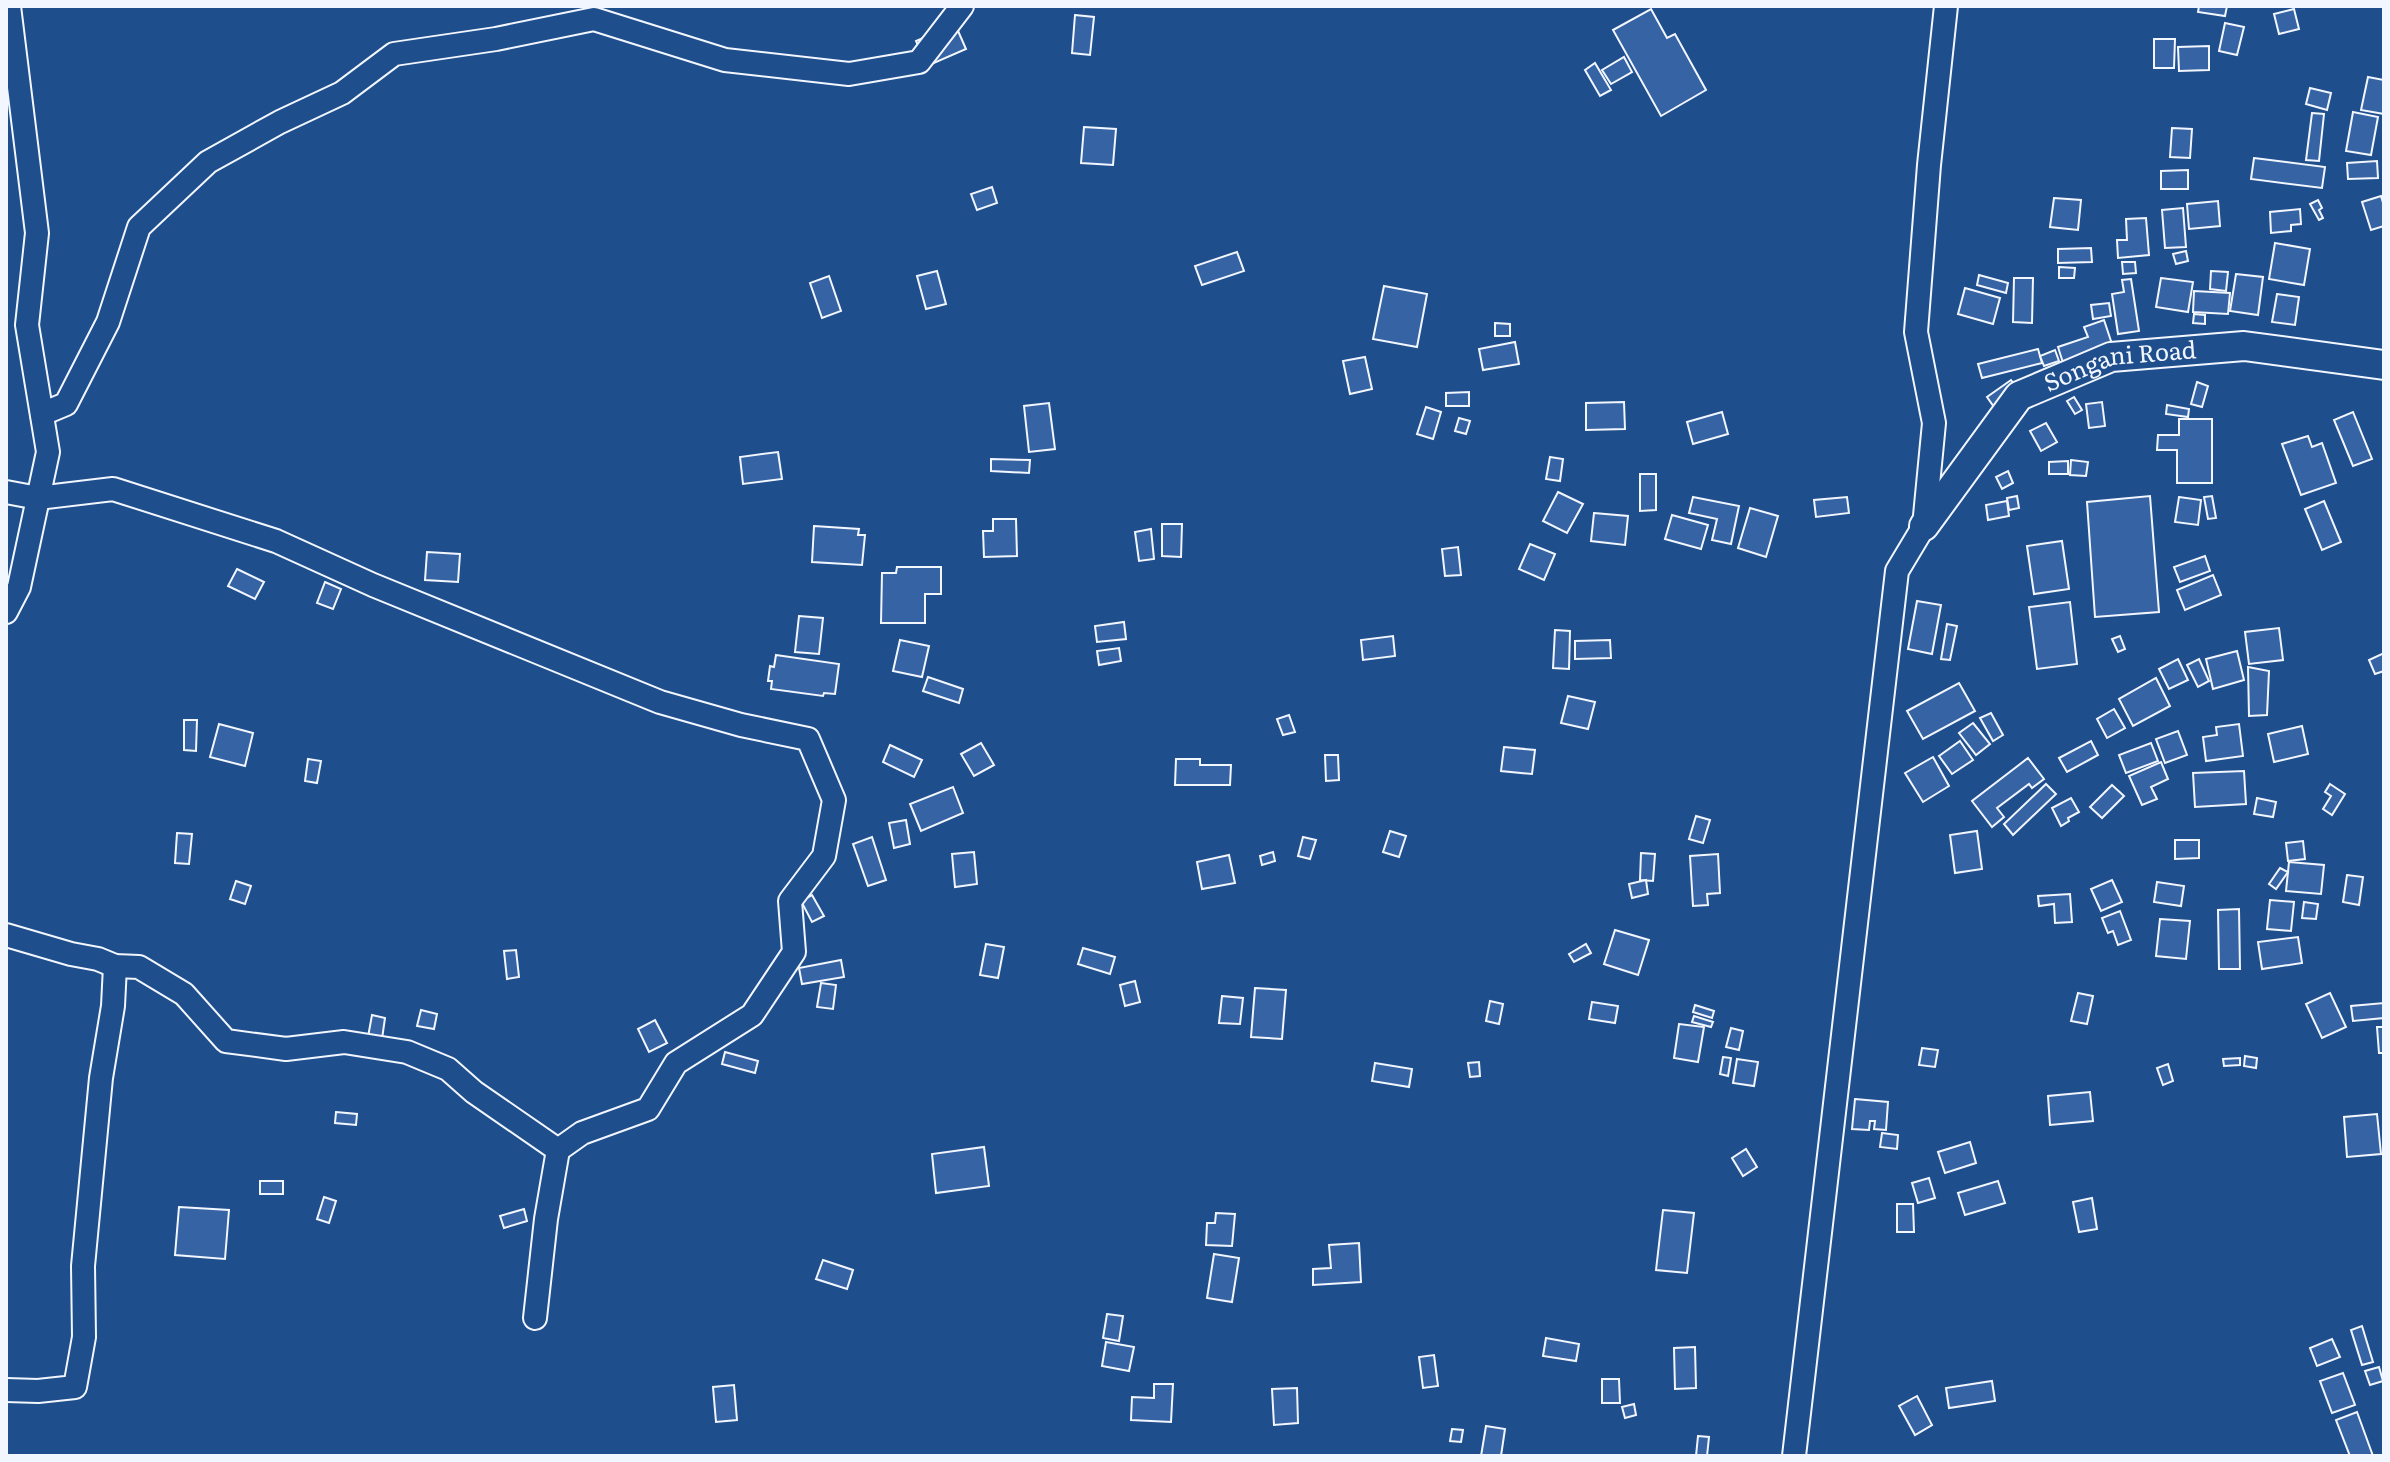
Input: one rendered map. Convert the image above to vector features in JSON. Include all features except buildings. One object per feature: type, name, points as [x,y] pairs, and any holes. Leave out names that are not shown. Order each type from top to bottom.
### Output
[{"type":"street","points":[[6,612],[19,587],[48,452],[27,325],[37,233],[9,6]]},
{"type":"street","points":[[42,414],[66,404],[108,322],[139,227],[208,162],[280,122],[342,93],[394,54],[496,39],[594,19],[725,60],[849,74],[919,62],[962,6]]},
{"type":"street","points":[[1794,1456],[1897,571],[1924,526],[1934,423],[1916,332],[1946,6]]},
{"type":"street","name":"Songani Road","points":[[1924,526],[2019,396],[2111,357],[2244,346],[2384,365]]},
{"type":"street","points":[[6,492],[38,498],[113,489],[276,541],[373,585],[660,702],[741,725],[808,739],[834,800],[824,856],[790,901],[794,952],[752,1015],[676,1063],[648,1109],[582,1133],[558,1150],[546,1219],[535,1318]]},
{"type":"street","points":[[6,935],[115,966],[139,967],[184,994],[226,1041],[286,1049],[344,1042],[407,1052],[448,1069],[474,1092],[558,1150]]},
{"type":"street","points":[[6,1390],[75,1387],[84,1337],[83,1266],[115,966]]}]
